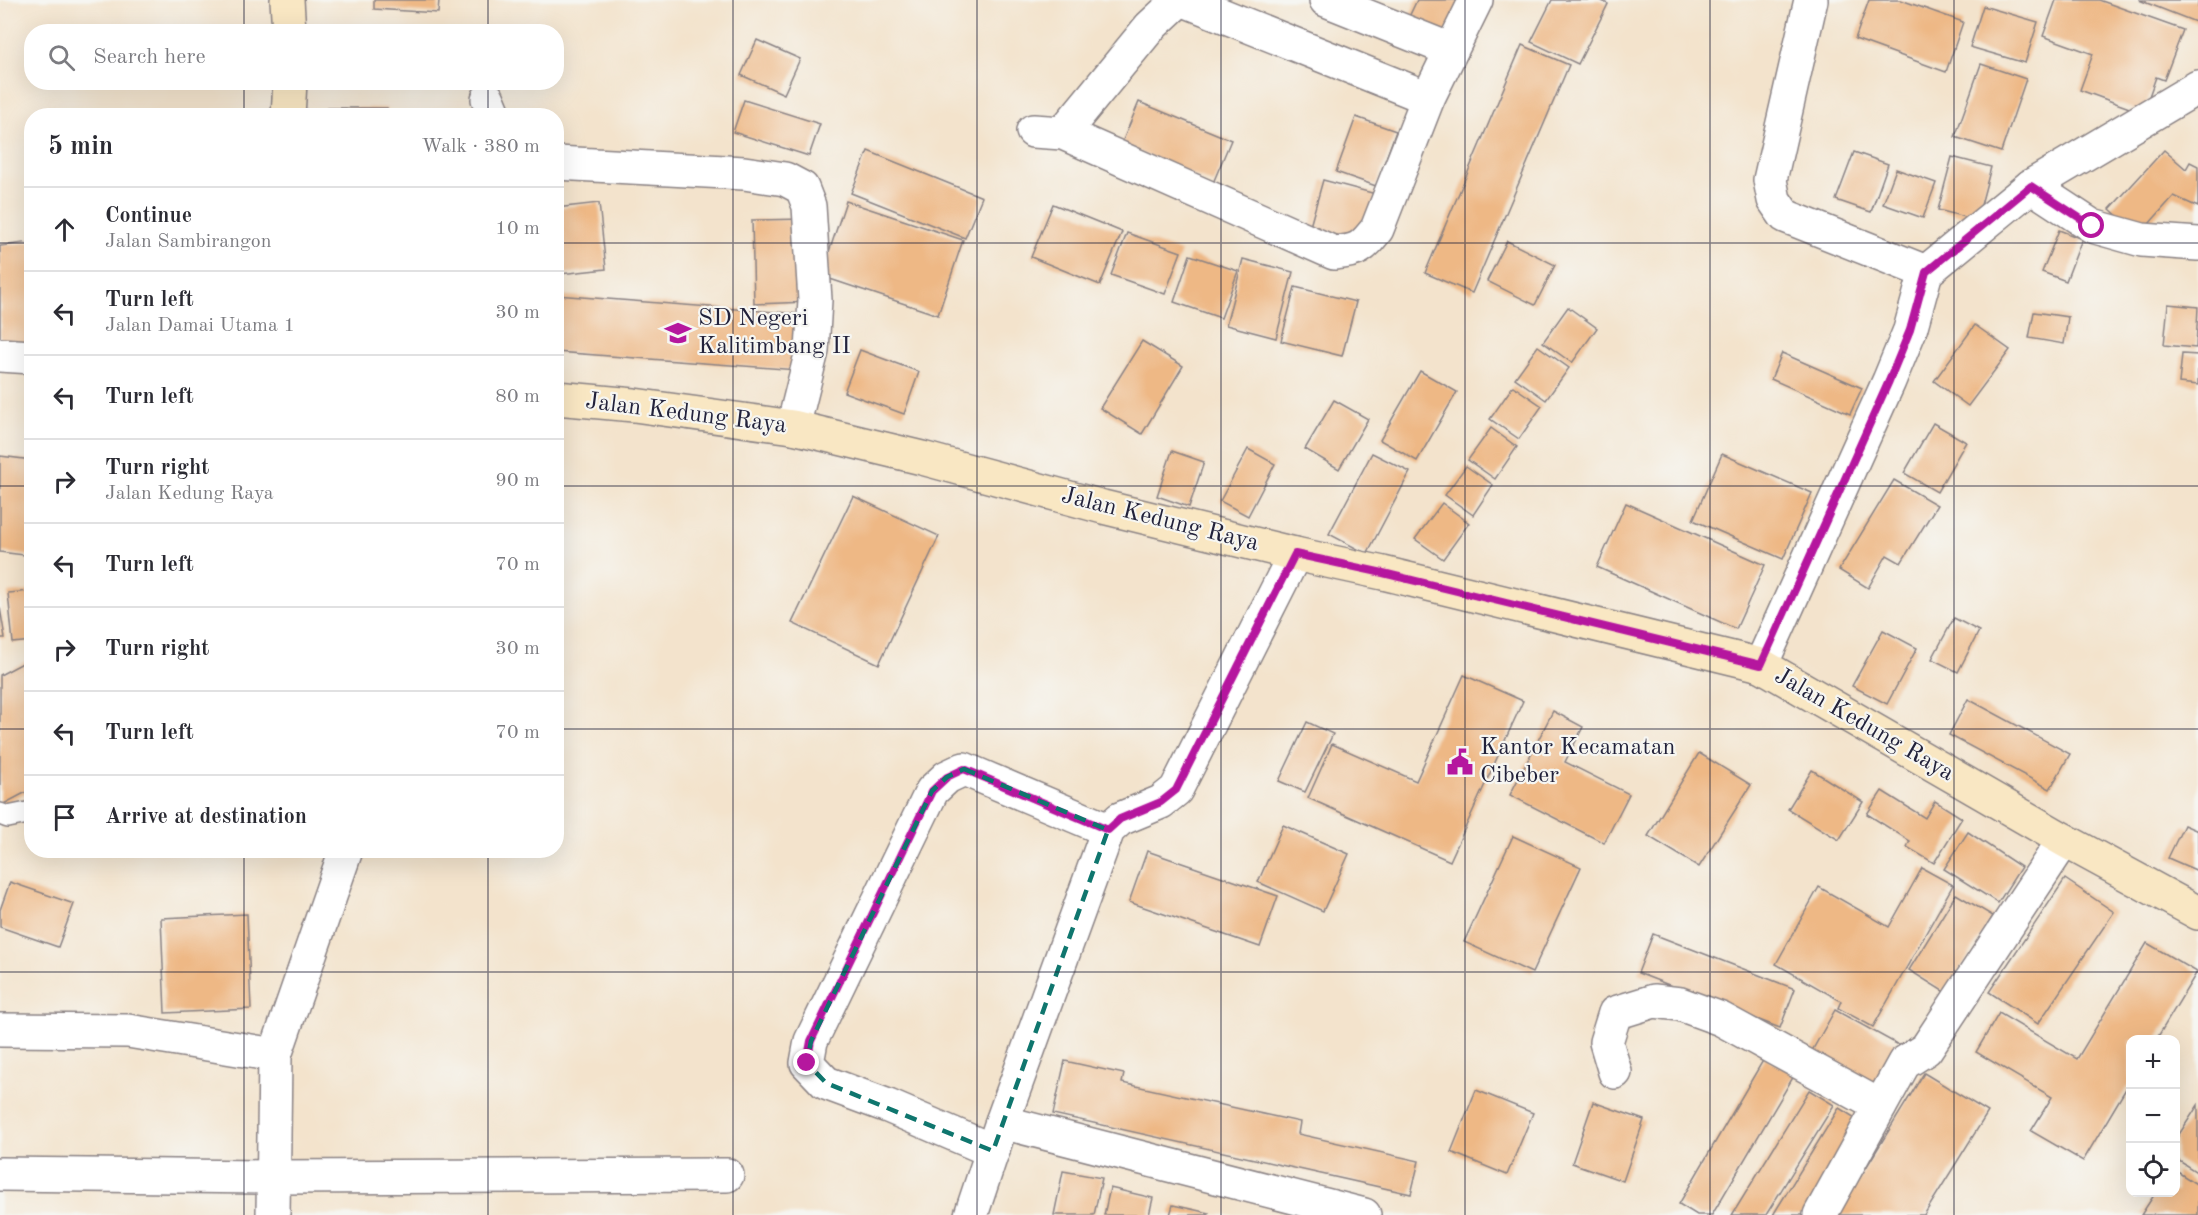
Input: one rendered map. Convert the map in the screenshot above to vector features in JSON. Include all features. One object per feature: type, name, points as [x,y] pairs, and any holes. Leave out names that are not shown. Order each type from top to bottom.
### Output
[{"type":"street","points":[[287,0],[288,24]]},
{"type":"street","points":[[1179,0],[1048,132],[1334,253],[1349,252],[1363,246],[1377,229],[1428,98],[1476,0]]},
{"type":"street","points":[[1184,0],[1428,98]]},
{"type":"street","points":[[1326,0],[1451,50]]},
{"type":"street","points":[[1811,0],[1770,180],[1774,200],[1785,216],[1926,272]]},
{"type":"street","points":[[1761,665],[1889,381],[1910,330],[1926,272],[2031,186],[2198,87]]},
{"type":"street","points":[[288,108],[290,90]]},
{"type":"street","points":[[564,163],[744,173],[785,179],[802,188],[809,206],[815,300],[812,351],[793,427]]},
{"type":"street","points":[[2031,186],[2092,226],[2142,240],[2198,244]]},
{"type":"street","points":[[0,355],[24,356]]},
{"type":"street","name":"Jalan Kedung Raya","points":[[564,399],[634,405],[793,427],[921,458],[1103,507],[1295,554],[1395,575],[1761,665],[2064,840],[2198,912]]},
{"type":"street","points":[[971,1215],[1108,830],[1120,819],[1161,802],[1176,790],[1295,554]]},
{"type":"street","points":[[1108,830],[964,769],[947,777],[932,791],[811,1041],[807,1063],[826,1083],[888,1106],[998,1136],[1364,1215]]},
{"type":"street","points":[[1820,1215],[1904,1064],[1926,1049],[2064,840]]},
{"type":"street","points":[[273,1215],[275,1055],[343,858]]},
{"type":"street","points":[[1614,1072],[1606,1042],[1616,1013],[1654,1000],[1680,1004],[1721,1019],[1880,1106]]},
{"type":"street","points":[[0,1030],[128,1030],[275,1055]]},
{"type":"street","points":[[0,1174],[273,1177],[727,1175]]},
{"type":"lane","points":[[0,814],[8,817],[24,814]]},
{"type":"highlighted area","points":[[964,769],[1108,830],[993,1151],[826,1083],[807,1063],[811,1041],[932,791],[947,777]]},
{"type":"building","points":[[374,0],[439,0],[438,13],[374,9]]},
{"type":"building","points":[[1417,0],[1472,0],[1453,40],[1408,19]]},
{"type":"building","points":[[1552,0],[1600,0],[1608,4],[1578,64],[1531,42]]},
{"type":"building","points":[[1869,0],[1901,0],[1963,22],[1946,72],[1855,39]]},
{"type":"building","points":[[2056,0],[2099,0],[2183,30],[2164,80],[2156,77],[2143,113],[2080,90],[2093,54],[2043,36]]},
{"type":"building","points":[[2139,0],[2198,0],[2198,23]]},
{"type":"building","points":[[1983,6],[2038,22],[2025,63],[1970,47]]},
{"type":"building","points":[[757,40],[800,59],[784,94],[741,75]]},
{"type":"building","points":[[1522,45],[1569,65],[1472,293],[1425,273]]},
{"type":"building","points":[[1981,64],[2026,79],[2001,152],[1955,137]]},
{"type":"building","points":[[744,100],[820,124],[809,156],[733,132]]},
{"type":"building","points":[[1139,102],[1231,140],[1213,183],[1121,145]]},
{"type":"building","points":[[1356,117],[1396,131],[1376,186],[1336,172]]},
{"type":"building","points":[[2164,150],[2186,169],[2190,162],[2198,166],[2198,207],[2174,196],[2139,235],[2110,209]]},
{"type":"building","points":[[868,151],[982,197],[965,238],[851,193]]},
{"type":"building","points":[[1854,152],[1888,164],[1871,212],[1836,200]]},
{"type":"building","points":[[1952,157],[1991,167],[1977,220],[1938,210]]},
{"type":"building","points":[[1896,169],[1936,183],[1923,218],[1883,204]]},
{"type":"building","points":[[1323,180],[1376,194],[1363,244],[1309,230]]},
{"type":"building","points":[[846,201],[963,240],[938,315],[821,276]]},
{"type":"building","points":[[599,203],[606,269],[564,274],[564,207]]},
{"type":"building","points":[[1053,204],[1122,232],[1100,285],[1031,257]]},
{"type":"building","points":[[806,219],[808,302],[754,304],[752,220]]},
{"type":"building","points":[[2059,230],[2082,239],[2066,281],[2042,272]]},
{"type":"building","points":[[1127,233],[1181,252],[1165,294],[1111,275]]},
{"type":"building","points":[[1507,241],[1555,265],[1535,305],[1487,281]]},
{"type":"building","points":[[24,243],[24,347],[0,350],[0,246]]},
{"type":"building","points":[[1190,255],[1238,271],[1221,318],[1174,302]]},
{"type":"building","points":[[1243,259],[1293,272],[1276,338],[1226,325]]},
{"type":"building","points":[[1295,287],[1356,302],[1342,356],[1281,341]]},
{"type":"building","name":"SD Negeri Kalitimbang II","points":[[564,296],[801,314],[797,370],[564,353]]},
{"type":"building","points":[[2168,304],[2198,307],[2196,348],[2164,345]]},
{"type":"building","points":[[1568,307],[1597,328],[1572,363],[1543,342]]},
{"type":"building","points":[[2034,312],[2068,317],[2064,344],[2029,338]]},
{"type":"building","points":[[1975,325],[2010,350],[1968,406],[1934,381]]},
{"type":"building","points":[[1142,341],[1183,366],[1142,434],[1100,408]]},
{"type":"building","points":[[1538,346],[1569,368],[1546,400],[1515,378]]},
{"type":"building","points":[[860,350],[919,372],[904,414],[844,392]]},
{"type":"building","points":[[1782,353],[1862,388],[1850,414],[1771,379]]},
{"type":"building","points":[[2182,354],[2198,355],[2198,385],[2179,383]]},
{"type":"building","points":[[1420,371],[1457,392],[1417,461],[1380,440]]},
{"type":"building","points":[[1513,386],[1542,406],[1519,439],[1490,419]]},
{"type":"building","points":[[1334,400],[1368,419],[1339,469],[1305,449]]},
{"type":"building","points":[[1933,423],[1966,442],[1937,492],[1904,473]]},
{"type":"building","points":[[1491,428],[1517,447],[1495,479],[1468,460]]},
{"type":"building","points":[[1248,449],[1275,464],[1248,516],[1220,501]]},
{"type":"building","points":[[1172,451],[1204,462],[1189,507],[1157,496]]},
{"type":"building","points":[[1372,453],[1410,472],[1367,554],[1329,534]]},
{"type":"building","points":[[1722,454],[1812,493],[1783,559],[1693,520]]},
{"type":"building","points":[[0,456],[24,459],[24,555],[0,552]]},
{"type":"building","points":[[1466,466],[1493,485],[1473,515],[1445,495]]},
{"type":"building","points":[[1894,480],[1937,505],[1901,563],[1887,555],[1868,588],[1839,570]]},
{"type":"building","points":[[853,496],[939,536],[879,664],[792,623]]},
{"type":"building","points":[[1442,503],[1469,523],[1443,559],[1415,539]]},
{"type":"building","points":[[1626,503],[1765,565],[1736,629],[1597,567]]},
{"type":"building","points":[[24,592],[24,642],[13,643],[8,593]]},
{"type":"building","points":[[0,607],[5,638],[0,638]]},
{"type":"building","points":[[1954,618],[1979,631],[1958,672],[1932,659]]},
{"type":"building","points":[[1883,630],[1917,648],[1887,704],[1852,686]]},
{"type":"building","points":[[24,662],[24,793],[0,806],[0,675]]},
{"type":"building","name":"Kantor Kecamatan Cibeber","points":[[1464,675],[1523,701],[1450,861],[1308,798],[1332,744],[1416,781]]},
{"type":"building","points":[[1968,699],[2070,754],[2050,789],[1949,735]]},
{"type":"building","points":[[1553,711],[1583,727],[1565,762],[1629,794],[1604,843],[1510,795]]},
{"type":"building","points":[[1307,722],[1333,734],[1305,792],[1279,781]]},
{"type":"building","points":[[1699,753],[1751,785],[1699,867],[1648,836]]},
{"type":"building","points":[[1812,770],[1863,802],[1839,840],[1788,809]]},
{"type":"building","points":[[1882,791],[1925,818],[1935,801],[1962,818],[1934,863],[1907,847],[1910,841],[1867,814]]},
{"type":"building","points":[[1283,825],[1349,854],[1323,911],[1258,882]]},
{"type":"building","points":[[2184,825],[2198,831],[2198,871],[2168,858]]},
{"type":"building","points":[[1968,832],[2021,867],[1998,903],[1944,869]]},
{"type":"building","points":[[1513,836],[1581,867],[1532,973],[1464,942]]},
{"type":"building","points":[[1147,851],[1278,896],[1260,947],[1129,902]]},
{"type":"building","points":[[1922,868],[1953,885],[1873,1027],[1838,1008],[1841,1001],[1776,964],[1819,887],[1889,927]]},
{"type":"building","points":[[2065,879],[2114,912],[2038,1024],[1989,992]]},
{"type":"building","points":[[10,882],[74,904],[58,947],[0,927],[0,910]]},
{"type":"building","points":[[1956,894],[1993,916],[1946,993],[1909,970]]},
{"type":"building","points":[[247,914],[251,1009],[165,1013],[161,918]]},
{"type":"building","points":[[1653,934],[1795,989],[1780,1028],[1638,973]]},
{"type":"building","points":[[2147,943],[2197,972],[2159,1035],[2126,1035],[2126,1089],[2083,1161],[2031,1131],[2052,1097],[1976,1052],[1999,1013],[2077,1059]]},
{"type":"building","points":[[1835,1010],[1906,1049],[1879,1097],[1808,1058]]},
{"type":"building","points":[[1765,1057],[1795,1074],[1712,1215],[1697,1215],[1679,1204]]},
{"type":"building","points":[[1065,1061],[1124,1074],[1122,1083],[1300,1122],[1298,1134],[1419,1161],[1411,1194],[1053,1114]]},
{"type":"building","points":[[1924,1073],[1988,1112],[1924,1215],[1837,1215]]},
{"type":"building","points":[[1476,1090],[1533,1113],[1507,1175],[1451,1152]]},
{"type":"building","points":[[1809,1090],[1834,1105],[1766,1215],[1732,1215]]},
{"type":"building","points":[[1593,1102],[1644,1120],[1623,1181],[1572,1163]]},
{"type":"building","points":[[2198,1105],[2198,1173],[2180,1162],[2180,1133]]},
{"type":"building","points":[[1839,1108],[1865,1124],[1809,1215],[1773,1215]]},
{"type":"building","points":[[1063,1171],[1102,1178],[1094,1215],[1054,1215]]},
{"type":"building","points":[[2180,1174],[2198,1185],[2198,1215],[2141,1215],[2153,1197],[2180,1197]]},
{"type":"building","points":[[1110,1188],[1153,1198],[1149,1215],[1104,1215]]},
{"type":"building","points":[[1173,1205],[1209,1213],[1208,1215],[1170,1215]]},
{"type":"place","name":"SD Negeri Kalitimbang II","points":[[678,333]]},
{"type":"place","name":"Kantor Kecamatan Cibeber","points":[[1460,762]]},
{"type":"route","points":[[807,1063],[811,1041],[932,791],[947,777],[964,769],[1108,830],[1120,819],[1161,802],[1176,790],[1295,554],[1383,573],[1761,665],[1889,381],[1910,330],[1926,272],[2031,186],[2092,226]]}]
